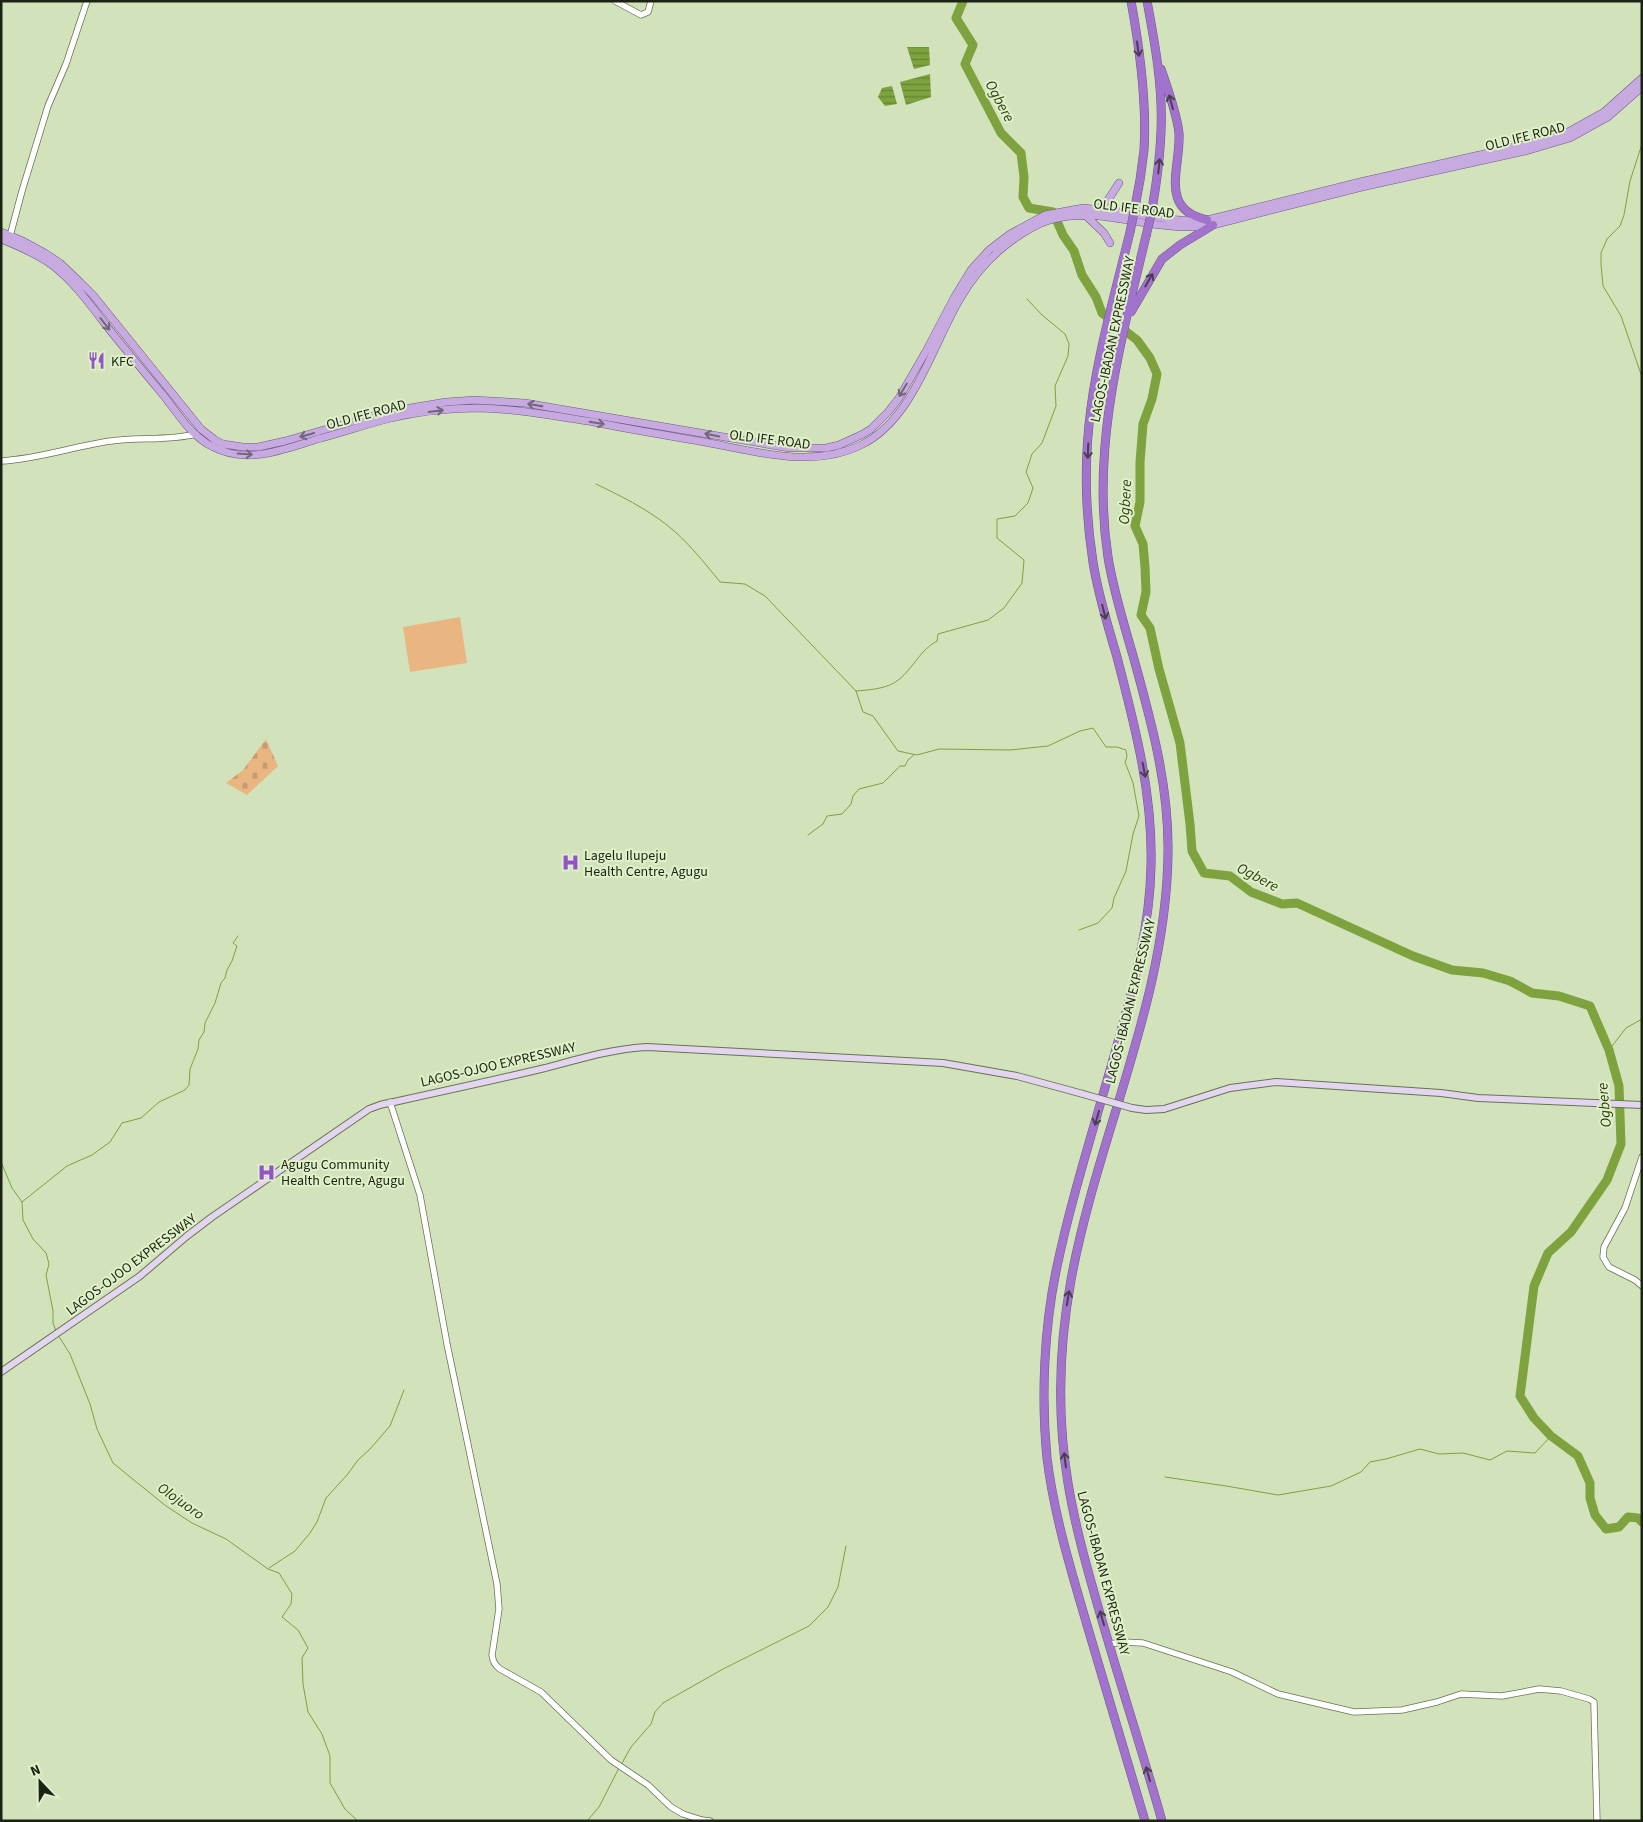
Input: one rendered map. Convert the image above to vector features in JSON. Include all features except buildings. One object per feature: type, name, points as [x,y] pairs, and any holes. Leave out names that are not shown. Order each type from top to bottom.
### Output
[{"type":"highway","name":"LAGOS-IBADAN EXPRESSWAY","points":[[1131,1],[1145,113],[1144,151],[1130,232],[1105,334],[1092,404],[1087,450],[1087,487],[1093,562],[1098,587],[1139,744],[1146,781],[1151,834],[1150,887],[1142,948],[1132,990],[1056,1270],[1047,1336],[1044,1398],[1047,1454],[1059,1526],[1144,1821]]},
{"type":"highway","name":"LAGOS-IBADAN EXPRESSWAY","points":[[1147,1],[1161,96],[1162,129],[1157,181],[1151,215],[1112,387],[1104,444],[1103,501],[1108,556],[1114,587],[1153,731],[1165,794],[1168,845],[1167,891],[1159,941],[1144,1007],[1084,1222],[1072,1277],[1064,1332],[1061,1399],[1064,1456],[1084,1557],[1162,1821]]},
{"type":"highway","points":[[1156,57],[1179,131],[1174,189],[1177,199],[1192,216],[1210,223]]},
{"type":"highway","points":[[1126,322],[1152,274],[1162,260],[1210,223]]},
{"type":"main road","name":"OLD IFE ROAD","points":[[1063,214],[1111,216],[1167,226],[1192,227],[1210,223],[1527,144],[1568,132],[1594,119],[1613,105],[1642,78]]},
{"type":"main road","name":"OLD IFE ROAD","points":[[1376,181],[1526,151],[1570,138],[1608,117],[1642,87]]},
{"type":"main road","points":[[1097,209],[1108,200],[1119,183]]},
{"type":"main road","name":"OLD IFE ROAD","points":[[1,239],[52,265],[90,297],[138,365],[196,434],[211,446],[221,450],[245,455],[260,455],[287,449],[387,419],[447,409],[498,409],[552,414],[773,455],[821,457],[858,447],[878,434],[901,409],[959,300],[982,267],[1013,240],[1046,218],[1083,208],[1210,223]]},
{"type":"main road","points":[[1084,214],[1104,233],[1110,243]]},
{"type":"main road","name":"OLD IFE ROAD","points":[[1,232],[23,241],[60,263],[201,429],[223,444],[243,447],[268,445],[386,412],[446,402],[474,400],[525,403],[789,448],[826,448],[845,442],[871,429],[888,412],[923,365]]},
{"type":"main road","points":[[580,420],[582,412]]},
{"type":"main road","name":"LAGOS-OJOO EXPRESSWAY","points":[[1,1372],[132,1282],[187,1236],[369,1109],[390,1102],[626,1048],[646,1047],[943,1063],[1026,1078],[1132,1108],[1146,1110],[1164,1109],[1230,1088],[1276,1082],[1441,1093],[1478,1098],[1642,1105]]},
{"type":"street","points":[[10,236],[48,106],[66,64],[87,1]]},
{"type":"street","points":[[615,1],[641,15],[648,12],[651,1]]},
{"type":"street","points":[[1,460],[20,459],[122,439],[179,437],[196,434]]},
{"type":"street","points":[[390,1102],[420,1195],[447,1344],[499,1591],[499,1609],[492,1660],[495,1666],[541,1692],[620,1767],[648,1784],[677,1811],[710,1821]]},
{"type":"street","points":[[1642,1157],[1625,1208],[1604,1247],[1603,1257],[1609,1267],[1636,1280],[1642,1286]]},
{"type":"street","points":[[1109,1644],[1123,1642],[1143,1643],[1232,1672],[1278,1694],[1354,1712],[1402,1710],[1438,1702],[1461,1694],[1502,1696],[1540,1689],[1561,1691],[1589,1699],[1594,1702],[1597,1821]]},
{"type":"green space","points":[[460,617],[467,663],[410,672],[403,627]]},
{"type":"green space","points":[[266,739],[278,766],[247,795],[226,783],[243,770]]},
{"type":"shaded area","points":[[907,47],[929,47],[930,65],[914,69]]},
{"type":"shaded area","points":[[930,74],[931,97],[906,105],[900,82]]},
{"type":"shaded area","points":[[892,86],[897,104],[885,106],[878,97],[882,88]]},
{"type":"waterway","name":"Ogbere","points":[[963,1],[956,18],[973,45],[965,64],[1001,133],[1021,153],[1024,177],[1023,197],[1029,208],[1053,212],[1063,235],[1074,251],[1082,275],[1096,297],[1102,313],[1137,340],[1150,358],[1157,374],[1152,399],[1143,424],[1140,462],[1140,502],[1135,526],[1143,544],[1145,567],[1146,592],[1141,615],[1150,628],[1159,669],[1180,743],[1192,851],[1204,873],[1230,876],[1251,892],[1282,904],[1297,903],[1413,956],[1452,970],[1483,973],[1510,981],[1532,993],[1559,996],[1590,1006],[1609,1050],[1619,1086],[1621,1144],[1607,1180],[1571,1232],[1548,1253],[1534,1286],[1520,1396],[1534,1418],[1551,1436],[1578,1456],[1590,1483],[1590,1498],[1595,1515],[1606,1529],[1619,1527],[1628,1517],[1638,1518],[1642,1522]]},
{"type":"waterway","points":[[1642,144],[1630,181],[1624,215],[1620,226],[1607,239],[1601,253],[1603,286],[1621,316],[1642,377]]},
{"type":"waterway","points":[[856,691],[880,688],[894,683],[906,673],[925,650],[937,641],[938,634],[988,620],[1004,608],[1022,583],[1024,560],[997,538],[997,519],[1015,516],[1028,503],[1033,488],[1026,472],[1032,454],[1042,443],[1056,406],[1055,386],[1068,356],[1069,344],[1065,334],[1042,315],[1027,299]]},
{"type":"waterway","points":[[596,484],[624,498],[667,525],[688,545],[720,582],[745,584],[765,596],[856,691],[863,712],[873,716],[898,751],[917,755],[939,749],[1010,750],[1048,746],[1080,731],[1093,728],[1106,747],[1117,747],[1126,750],[1127,757],[1125,762],[1133,783],[1139,816],[1133,834],[1126,871],[1114,898],[1112,908],[1098,923],[1079,930]]},
{"type":"waterway","points":[[808,835],[823,824],[827,816],[842,814],[851,804],[853,796],[859,789],[883,783],[900,766],[905,766],[914,755]]},
{"type":"waterway","points":[[22,1202],[67,1166],[92,1155],[110,1142],[122,1123],[141,1118],[159,1102],[185,1090],[189,1085],[190,1069],[198,1049],[199,1040],[204,1032],[205,1023],[215,1003],[221,983],[232,961],[237,946],[233,943],[238,936]]},
{"type":"waterway","points":[[1609,1050],[1626,1028],[1642,1019]]},
{"type":"waterway","name":"Olojuoro","points":[[1,1162],[12,1188],[22,1202],[23,1220],[33,1239],[46,1253],[49,1264],[46,1275],[53,1311],[53,1323],[56,1331]]},
{"type":"waterway","name":"Olojuoro","points":[[58,1335],[70,1354],[90,1404],[97,1429],[113,1463],[166,1506],[192,1523],[226,1539],[268,1569],[279,1573],[292,1594],[291,1604],[282,1617],[298,1630],[308,1648],[302,1658],[303,1684],[308,1712],[322,1734],[330,1756],[330,1783],[345,1809],[358,1821]]},
{"type":"waterway","points":[[269,1568],[295,1551],[310,1533],[317,1522],[326,1498],[390,1426],[404,1390]]},
{"type":"waterway","points":[[1165,1477],[1278,1495],[1331,1486],[1361,1472],[1370,1462],[1420,1449],[1439,1454],[1463,1453],[1490,1460],[1507,1451],[1535,1453],[1551,1436]]},
{"type":"waterway","points":[[621,1765],[631,1747],[651,1724],[655,1712],[663,1703],[723,1669],[809,1626],[828,1607],[838,1587],[846,1546]]},
{"type":"waterway","points":[[587,1821],[599,1807],[619,1768]]},
{"type":"place","name":"KFC","points":[[97,361]]},
{"type":"place","name":"Lagelu Ilupeju Health Centre, Agugu","points":[[570,863]]},
{"type":"place","name":"Agugu Community Health Centre, Agugu","points":[[267,1172]]}]
